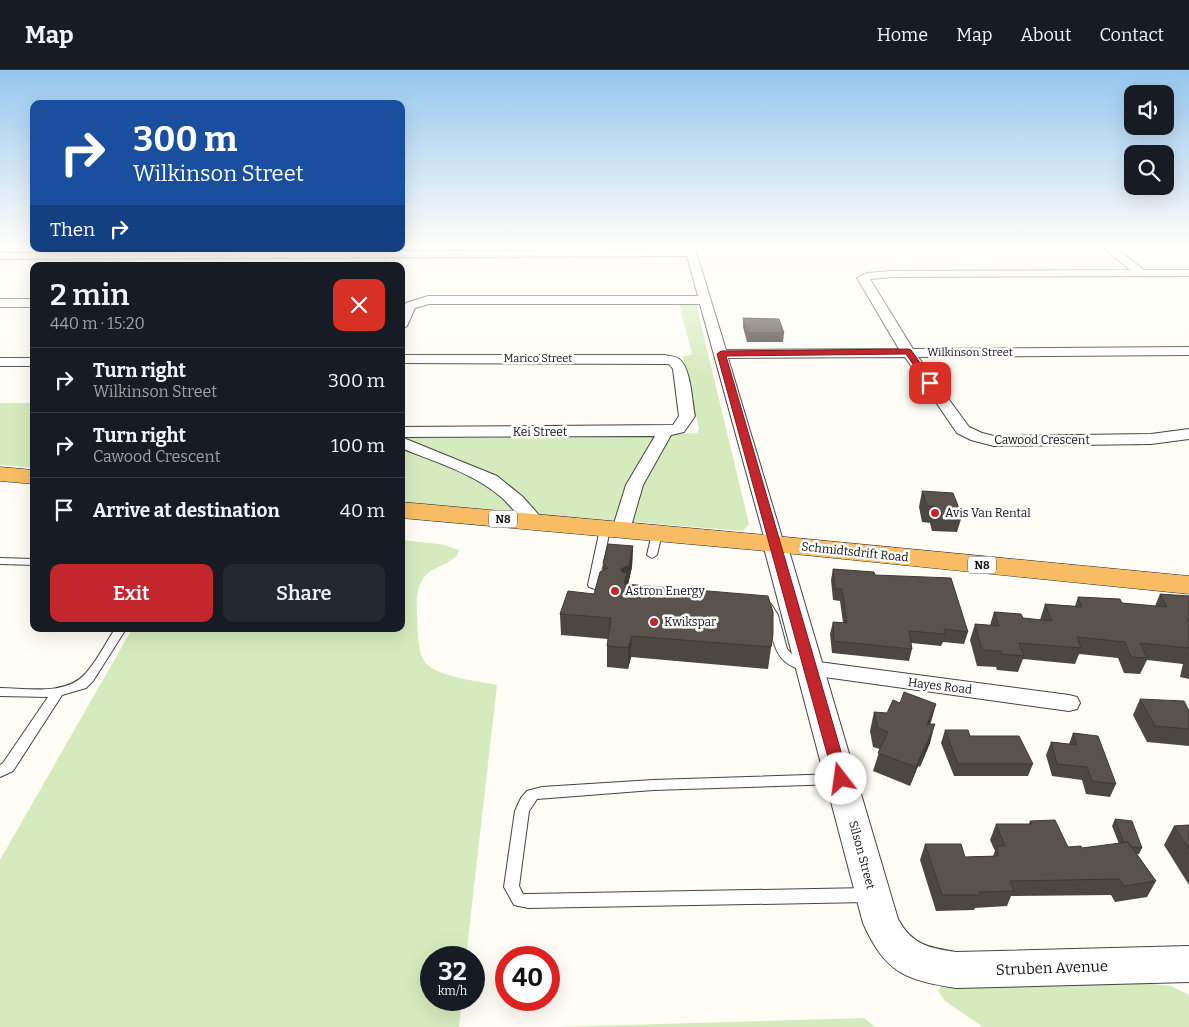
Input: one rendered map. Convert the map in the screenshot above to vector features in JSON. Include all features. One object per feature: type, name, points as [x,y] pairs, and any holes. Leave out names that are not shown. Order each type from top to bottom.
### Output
[{"type":"highway","points":[[0,474],[30,477]]},
{"type":"highway","name":"Schmidtsdrift Road","points":[[405,510],[613,529],[654,544],[775,544],[1189,585]]},
{"type":"street","name":"Silson Street","points":[[702,290],[811,669],[880,923],[888,940],[900,952],[916,961]]},
{"type":"street","name":"Cawood Crescent","points":[[868,290],[908,352],[963,430],[977,437],[994,441],[1151,439],[1189,434]]},
{"type":"street","points":[[405,317],[410,306],[419,302],[444,300],[705,300]]},
{"type":"street","points":[[0,303],[30,303]]},
{"type":"street","name":"Wilkinson Street","points":[[721,354],[1189,351]]},
{"type":"street","points":[[1174,352],[1189,365]]},
{"type":"street","name":"Marico Street","points":[[405,359],[643,358],[674,361]]},
{"type":"street","points":[[613,529],[627,506],[641,473],[672,430],[687,416],[680,368],[674,361]]},
{"type":"street","points":[[0,362],[30,362]]},
{"type":"street","name":"Kei Street","points":[[405,432],[672,430]]},
{"type":"street","points":[[405,444],[491,480],[517,501],[536,522]]},
{"type":"street","name":"Hayes Road","points":[[811,669],[1069,703]]},
{"type":"street","name":"Struben Avenue","points":[[916,961],[935,968],[956,970],[1189,964]]},
{"type":"lane","points":[[602,588],[593,585],[613,529]]},
{"type":"lane","points":[[0,561],[30,562]]},
{"type":"lane","points":[[760,600],[770,609],[785,658],[811,669]]},
{"type":"lane","points":[[0,692],[58,692],[76,687],[88,678],[118,632]]},
{"type":"lane","points":[[0,772],[8,767],[58,692]]},
{"type":"lane","points":[[841,779],[606,787],[542,792],[532,795],[522,811],[511,887],[518,900],[528,901],[872,895]]},
{"type":"green space","points":[[679,304],[696,304],[749,524],[743,531],[405,503],[405,438],[630,437],[697,433],[699,429],[683,357],[692,354]]},
{"type":"green space","points":[[0,403],[30,403],[30,468],[0,465]]},
{"type":"green space","points":[[405,540],[440,544],[459,550],[454,558],[431,571],[423,578],[419,588],[417,603],[420,648],[423,659],[428,665],[445,674],[497,685],[467,946],[420,946],[420,1011],[461,1011],[459,1027],[0,1027],[0,860],[130,632],[405,632]]},
{"type":"green space","points":[[1144,983],[1171,986],[1189,995],[1189,1027],[983,1027],[945,1001],[938,991],[944,985],[1054,986]]},
{"type":"green space","points":[[864,1018],[875,1027],[557,1027]]},
{"type":"building","points":[[743,318],[779,319],[784,333],[747,333]]},
{"type":"building","points":[[922,491],[953,493],[962,516],[936,514],[934,506],[927,506]]},
{"type":"building","points":[[608,544],[633,546],[629,565],[621,569],[622,572],[627,573],[624,584],[768,596],[773,612],[771,647],[632,636],[628,648],[607,646],[611,618],[560,614],[568,591],[594,594],[600,572],[608,568],[603,563]]},
{"type":"building","points":[[833,569],[874,572],[875,575],[951,578],[968,632],[944,629],[945,634],[909,631],[912,649],[834,641],[833,622],[847,623],[842,589],[835,588]]},
{"type":"building","points":[[1160,594],[1189,596],[1189,620],[1187,620],[1189,623],[1189,648],[1140,643],[1147,658],[1131,657],[1125,642],[1077,637],[1081,648],[1019,643],[1024,656],[1002,654],[1001,651],[982,650],[975,624],[999,626],[994,612],[1021,614],[1023,618],[1052,621],[1045,604],[1082,607],[1078,597],[1120,599],[1122,603],[1167,607]]},
{"type":"building","points":[[904,692],[936,704],[927,724],[935,724],[916,767],[878,753],[888,732],[878,728],[874,712],[887,713],[893,700],[900,703]]},
{"type":"building","points":[[1140,699],[1184,701],[1189,711],[1189,729],[1155,726]]},
{"type":"building","points":[[945,730],[968,730],[970,736],[1019,736],[1033,764],[958,764]]},
{"type":"building","points":[[1073,733],[1098,736],[1116,784],[1092,781],[1087,767],[1057,764],[1051,742],[1077,745]]},
{"type":"building","points":[[1115,819],[1132,821],[1142,848],[1131,847],[1128,842],[1124,843]]},
{"type":"building","points":[[1055,820],[1068,847],[1081,846],[1082,848],[1128,842],[1156,881],[1124,886],[1119,879],[1010,881],[1014,891],[979,892],[980,895],[942,895],[925,844],[961,844],[965,857],[998,856],[997,846],[1005,846],[996,824],[1032,824],[1030,821]]},
{"type":"building","points":[[1189,825],[1189,849],[1174,826]]},
{"type":"place","name":"Avis Van Rental","points":[[935,513]]},
{"type":"place","name":"Astron Energy","points":[[615,591]]},
{"type":"place","name":"Kwikspar","points":[[654,622]]},
{"type":"route","points":[[841,779],[721,354],[908,352],[930,383]]}]
